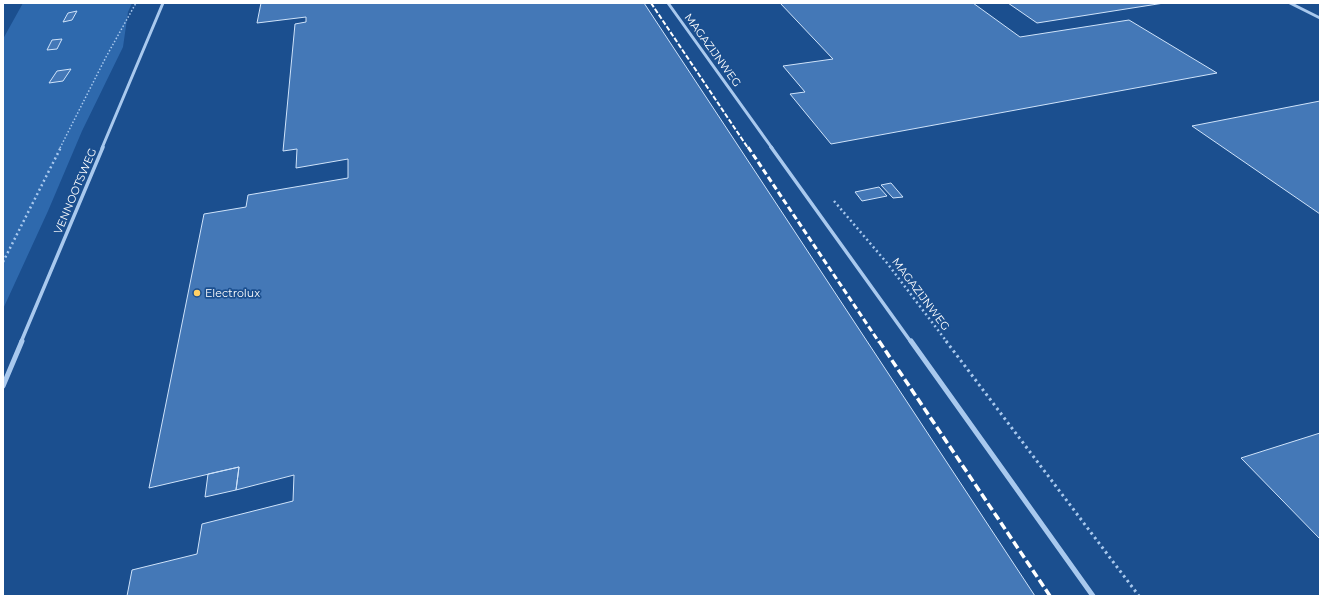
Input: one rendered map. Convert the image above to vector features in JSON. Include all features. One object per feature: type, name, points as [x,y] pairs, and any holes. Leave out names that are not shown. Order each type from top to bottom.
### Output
[{"type":"street","name":"VENNOOTSWEG","points":[[3,386],[163,3]]},
{"type":"street","name":"MAGAZIJNWEG","points":[[668,3],[1093,596]]},
{"type":"street","points":[[1290,3],[1320,18]]},
{"type":"path","points":[[3,262],[106,57],[136,3]]},
{"type":"path","name":"MAGAZIJNWEG","points":[[830,196],[887,263],[1139,596]]},
{"type":"shaded area","points":[[23,3],[132,3],[128,12],[123,47],[82,131],[48,211],[3,309],[3,39]]},
{"type":"building","points":[[261,3],[644,3],[1035,596],[127,596],[132,570],[197,554],[202,524],[293,501],[294,475],[236,490],[239,467],[149,488],[204,214],[246,207],[248,195],[348,178],[348,159],[296,168],[297,149],[283,151],[295,24],[306,22],[306,17],[257,23]]},
{"type":"building","points":[[780,3],[973,3],[1020,37],[1129,20],[1217,73],[831,144],[790,94],[805,92],[783,66],[833,59]]},
{"type":"building","points":[[1008,3],[1164,3],[1037,23]]},
{"type":"building","points":[[77,11],[72,20],[63,22],[68,13]]},
{"type":"building","points":[[62,39],[57,49],[47,50],[52,40]]},
{"type":"building","points":[[71,69],[63,81],[49,83],[57,71]]},
{"type":"building","points":[[1320,101],[1320,214],[1192,126]]},
{"type":"building","points":[[891,183],[903,197],[893,198],[881,185]]},
{"type":"building","points":[[879,187],[887,196],[862,201],[855,192]]},
{"type":"building","points":[[1320,433],[1320,539],[1241,458]]},
{"type":"building","points":[[239,467],[236,490],[205,497],[208,474]]},
{"type":"railway","points":[[651,3],[748,148]]},
{"type":"railway","points":[[748,147],[879,342]]},
{"type":"railway","points":[[879,341],[1050,596]]},
{"type":"place","name":"Electrolux","points":[[197,293]]}]
